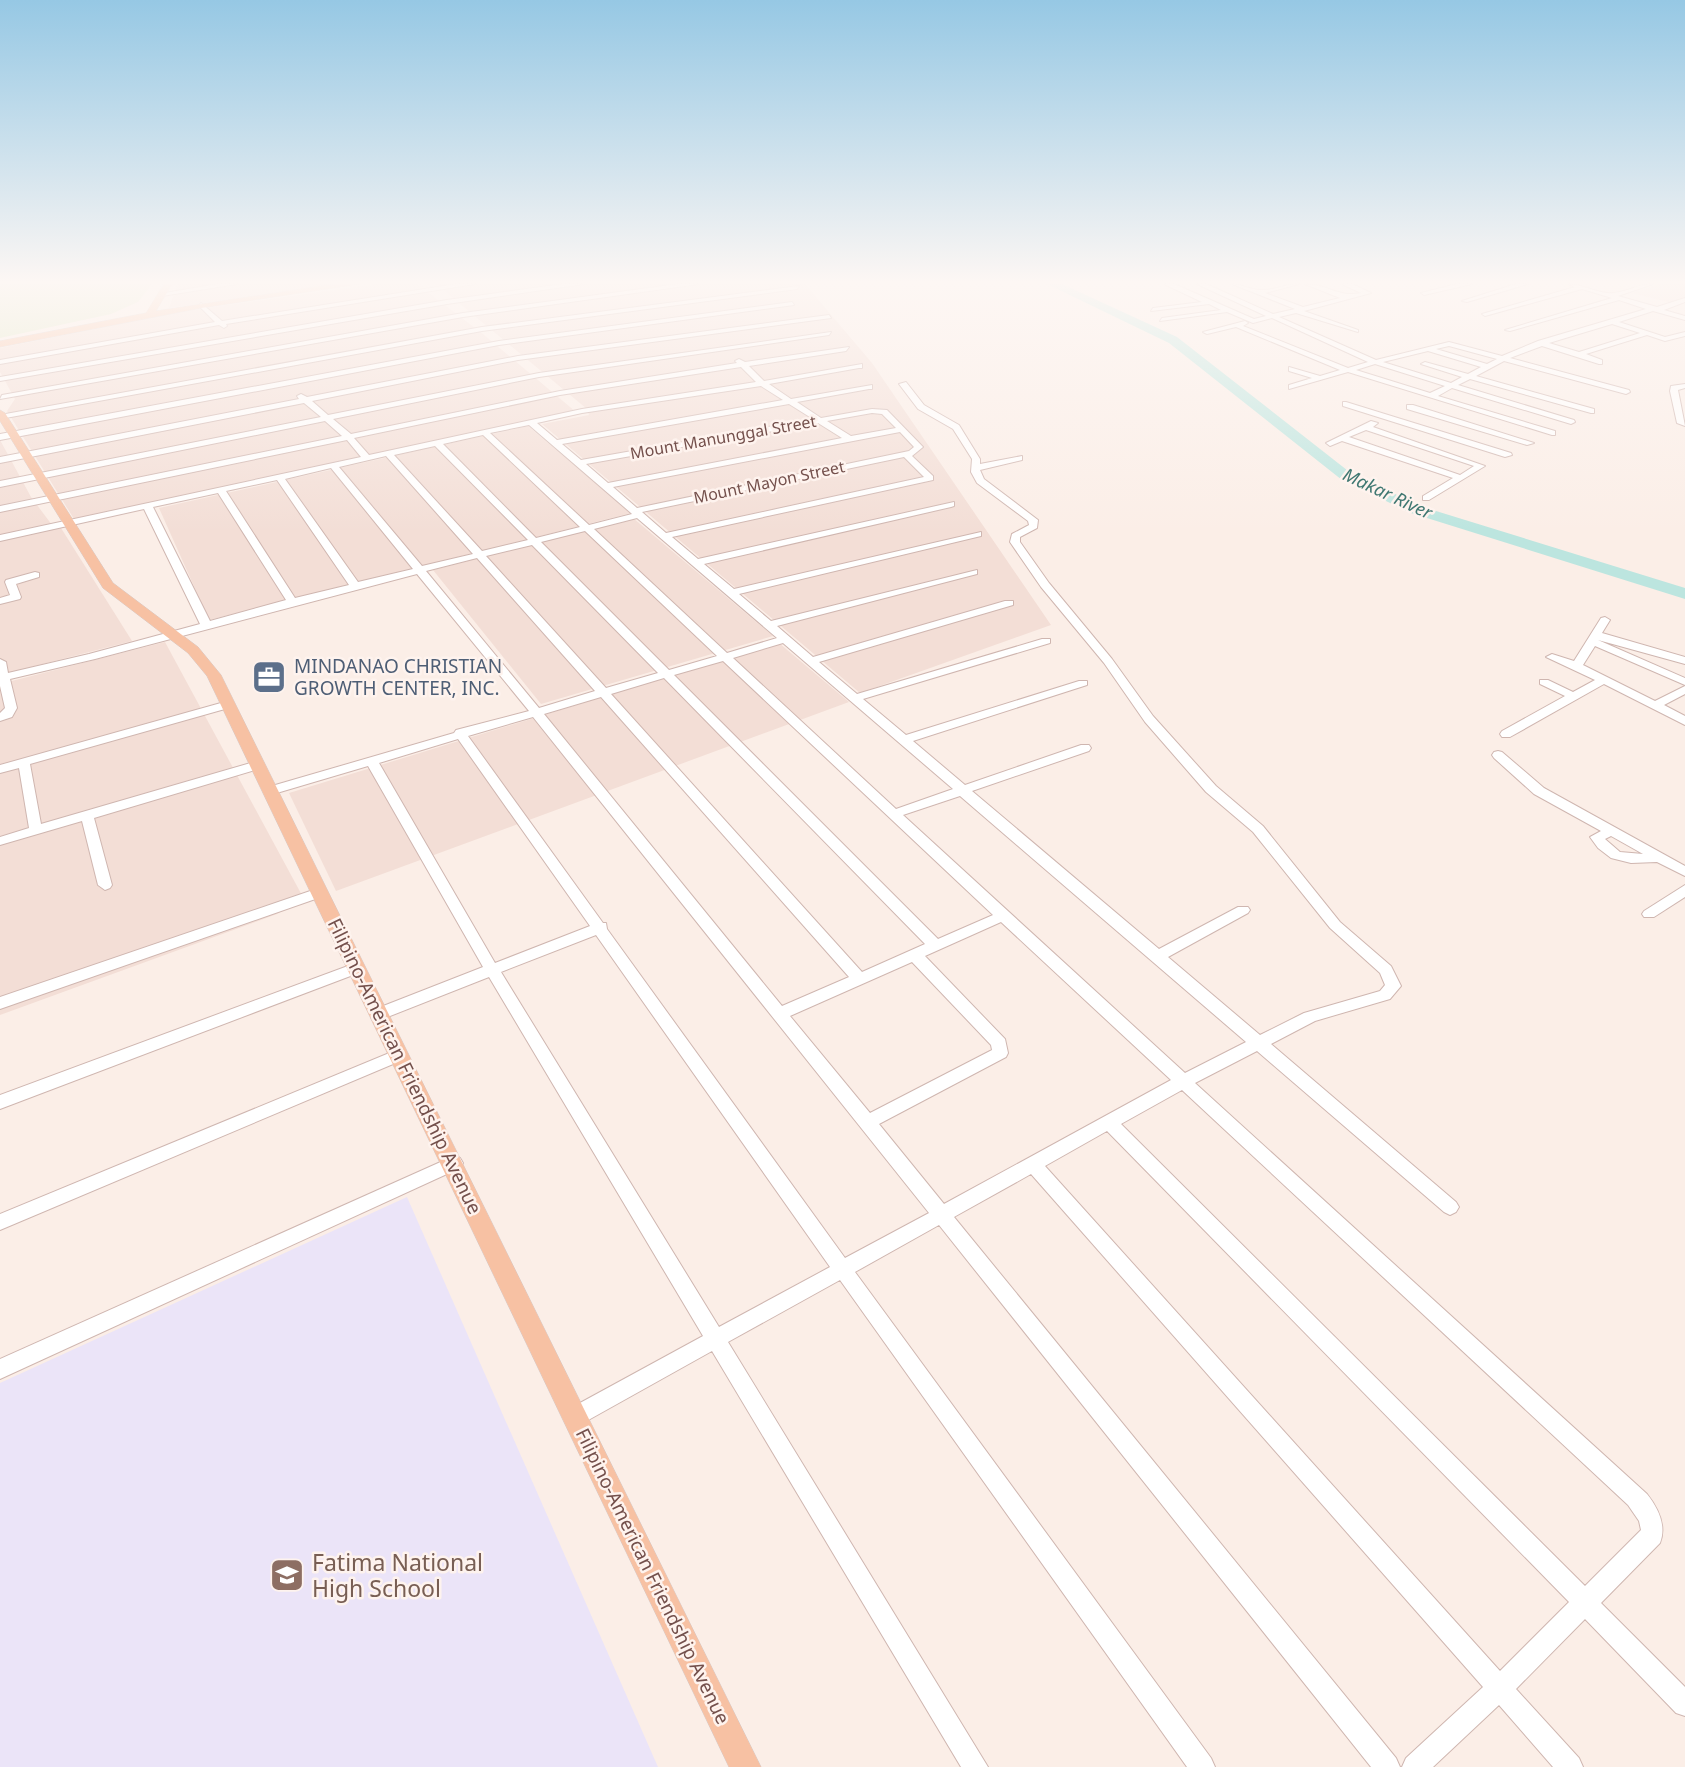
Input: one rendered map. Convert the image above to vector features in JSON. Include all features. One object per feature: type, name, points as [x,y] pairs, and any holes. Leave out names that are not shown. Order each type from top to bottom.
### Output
[{"type":"main road","name":"Filipino-American Friendship Avenue","points":[[1,407],[8,436],[27,454],[108,585],[193,650],[208,667],[229,705],[319,893],[454,1163],[745,1767]]},
{"type":"street","points":[[0,379],[72,366]]},
{"type":"street","points":[[1,407],[186,366]]},
{"type":"street","points":[[1,407],[270,366]]},
{"type":"street","points":[[8,436],[371,366]]},
{"type":"street","points":[[0,460],[475,366]]},
{"type":"street","points":[[528,366],[542,378]]},
{"type":"street","points":[[0,484],[326,418],[612,366]]},
{"type":"street","points":[[0,509],[560,393],[727,366]]},
{"type":"street","points":[[745,366],[762,383],[849,439]]},
{"type":"street","points":[[0,538],[388,453],[433,437],[484,432],[578,408],[762,383],[856,366]]},
{"type":"street","points":[[1339,366],[1552,433]]},
{"type":"street","points":[[1292,387],[1360,366]]},
{"type":"street","points":[[1389,366],[1571,422]]},
{"type":"street","points":[[1434,366],[1591,411]]},
{"type":"street","points":[[1532,366],[1626,391]]},
{"type":"street","points":[[267,367],[348,436],[366,457]]},
{"type":"street","points":[[1330,443],[1452,387],[1488,367]]},
{"type":"street","points":[[1292,369],[1323,379]]},
{"type":"street","points":[[823,372],[832,378]]},
{"type":"street","points":[[840,384],[849,391]]},
{"type":"street","points":[[576,1416],[1184,1080],[1310,1017],[1385,995],[1393,986],[1391,978],[1379,962],[1335,925],[1258,829],[1211,789],[1149,719],[1108,661],[1038,575],[1015,542],[1015,536],[1034,526],[1033,520],[980,481],[975,468],[976,459],[956,427],[920,407],[903,384]]},
{"type":"street","points":[[1685,386],[1674,388],[1674,391],[1681,423],[1685,424]]},
{"type":"street","points":[[556,443],[869,387]]},
{"type":"street","points":[[1346,404],[1508,455]]},
{"type":"street","points":[[1410,407],[1530,443]]},
{"type":"street","name":"Mount Manunggal Street","points":[[579,463],[877,410],[884,412],[902,429]]},
{"type":"street","points":[[416,422],[936,946]]},
{"type":"street","points":[[531,422],[1450,1207]]},
{"type":"street","points":[[1366,427],[1481,466],[1426,498]]},
{"type":"street","points":[[604,486],[902,429],[919,447],[916,451],[905,454],[929,478],[664,536]]},
{"type":"street","points":[[484,432],[1003,916],[1616,1478],[1647,1510],[1652,1523],[1652,1535],[1499,1689],[1415,1767]]},
{"type":"street","points":[[1343,438],[1461,478]]},
{"type":"street","points":[[388,453],[860,979]]},
{"type":"street","name":"Mount Mayon Street","points":[[2,678],[587,528],[636,513],[905,454]]},
{"type":"street","points":[[975,468],[1019,458]]},
{"type":"street","points":[[333,464],[943,1214],[1387,1767]]},
{"type":"street","points":[[279,477],[355,586]]},
{"type":"street","points":[[221,489],[292,602]]},
{"type":"street","points":[[147,505],[206,625]]},
{"type":"street","points":[[696,563],[951,505]]},
{"type":"street","points":[[732,593],[978,534]]},
{"type":"street","points":[[769,625],[973,572]]},
{"type":"street","points":[[0,601],[16,597],[10,582],[35,576]]},
{"type":"street","points":[[811,661],[1009,603]]},
{"type":"street","points":[[1577,666],[1596,639],[1605,620]]},
{"type":"street","points":[[270,791],[785,639]]},
{"type":"street","points":[[1596,639],[1685,661]]},
{"type":"street","points":[[1596,639],[1685,682]]},
{"type":"street","points":[[855,698],[1046,641]]},
{"type":"street","points":[[1552,657],[1577,666],[1601,681],[1685,721]]},
{"type":"street","points":[[0,662],[10,711],[0,717]]},
{"type":"street","points":[[1506,734],[1601,681]]},
{"type":"street","points":[[1544,682],[1573,696]]},
{"type":"street","points":[[904,740],[1083,683]]},
{"type":"street","points":[[1654,706],[1685,689]]},
{"type":"street","points":[[0,769],[229,705]]},
{"type":"street","points":[[460,733],[1202,1767]]},
{"type":"street","points":[[894,814],[1085,748]]},
{"type":"street","points":[[1498,755],[1530,785],[1685,872]]},
{"type":"street","points":[[371,760],[492,970],[975,1767]]},
{"type":"street","points":[[24,762],[36,831]]},
{"type":"street","points":[[0,841],[258,765]]},
{"type":"street","points":[[87,817],[105,885]]},
{"type":"street","points":[[1612,831],[1597,837],[1611,855],[1622,859],[1660,858]]},
{"type":"street","points":[[1649,914],[1685,890]]},
{"type":"street","points":[[0,1003],[319,893]]},
{"type":"street","points":[[1157,957],[1243,910]]},
{"type":"street","points":[[779,1014],[1003,916]]},
{"type":"street","points":[[379,1014],[601,927]]},
{"type":"street","points":[[868,1122],[996,1057],[1001,1049],[999,1043],[915,955]]},
{"type":"street","points":[[0,1102],[356,968]]},
{"type":"street","points":[[0,1222],[399,1055]]},
{"type":"street","points":[[1109,1122],[1685,1704]]},
{"type":"street","points":[[0,1368],[454,1163]]},
{"type":"street","points":[[1033,1164],[1570,1767]]},
{"type":"shaded area","points":[[0,366],[522,366],[576,412],[74,519],[7,411],[15,399],[0,372]]},
{"type":"shaded area","points":[[536,366],[874,366],[1051,625],[860,693],[542,424],[589,415],[587,409]]},
{"type":"shaded area","points":[[528,426],[631,513],[209,620],[159,508]]},
{"type":"shaded area","points":[[0,440],[31,497],[52,525],[0,535]]},
{"type":"shaded area","points":[[633,518],[773,636],[541,704],[433,570]]},
{"type":"shaded area","points":[[61,528],[132,641],[0,675],[0,541]]},
{"type":"shaded area","points":[[165,642],[304,899],[277,914],[0,1015],[0,684]]},
{"type":"shaded area","points":[[779,643],[849,702],[336,891],[289,793]]},
{"type":"shaded area","name":"Fatima National High School","points":[[407,1197],[658,1767],[0,1767],[0,1383]]},
{"type":"waterway","name":"Makar River","points":[[1207,366],[1347,477],[1417,510],[1685,594]]},
{"type":"place","name":"MINDANAO CHRISTIAN GROWTH CENTER, INC.","points":[[269,677]]},
{"type":"place","name":"Fatima National High School","points":[[287,1575]]}]
